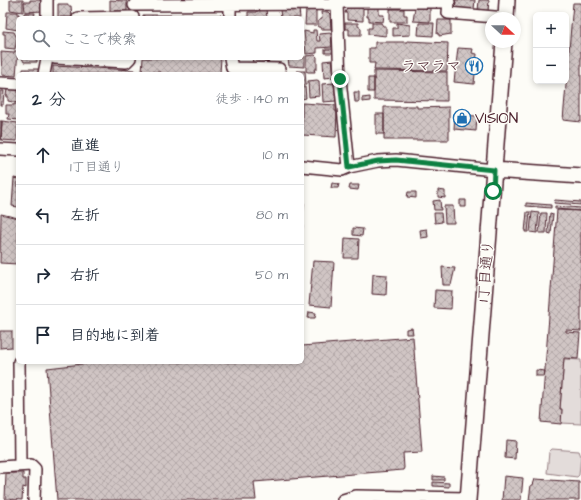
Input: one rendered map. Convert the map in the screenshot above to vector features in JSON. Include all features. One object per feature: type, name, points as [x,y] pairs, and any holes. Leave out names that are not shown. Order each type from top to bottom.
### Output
[{"type":"street","points":[[47,0],[47,16]]},
{"type":"street","points":[[506,12],[507,0]]},
{"type":"street","points":[[133,16],[134,3],[230,5],[341,2],[449,2],[448,13],[485,16]]},
{"type":"street","points":[[341,2],[340,79],[349,167]]},
{"type":"street","points":[[230,5],[230,16]]},
{"type":"street","name":"1丁目通り","points":[[468,499],[504,48]]},
{"type":"street","points":[[44,72],[47,60]]},
{"type":"street","points":[[90,60],[126,62],[128,60]]},
{"type":"street","points":[[230,60],[232,68],[279,68]]},
{"type":"street","points":[[0,83],[16,84]]},
{"type":"street","points":[[0,149],[16,150]]},
{"type":"street","points":[[304,166],[342,170],[349,167],[378,161],[396,160],[494,170],[581,176]]},
{"type":"street","points":[[19,364],[20,465]]},
{"type":"street","points":[[0,467],[31,465],[35,468],[34,500]]},
{"type":"street","points":[[343,500],[356,496],[468,499]]},
{"type":"shaded area","points":[[564,359],[581,360],[581,424],[561,423],[562,410],[560,409]]},
{"type":"shaded area","points":[[552,449],[579,451],[581,456],[579,475],[577,477],[547,473],[549,452]]},
{"type":"building","points":[[10,0],[23,0],[23,12],[10,10]]},
{"type":"building","points":[[30,0],[42,0],[43,11],[25,12],[24,2],[30,2]]},
{"type":"building","points":[[110,0],[127,1],[127,11],[110,11]]},
{"type":"building","points":[[453,0],[475,0],[474,9],[455,8],[456,2],[453,2]]},
{"type":"building","points":[[479,0],[489,0],[488,12],[478,11]]},
{"type":"building","points":[[573,3],[581,3],[581,122],[563,120],[566,84],[569,84],[569,50]]},
{"type":"building","points":[[58,4],[68,4],[68,6],[71,6],[72,16],[58,16]]},
{"type":"building","points":[[347,8],[363,8],[363,21],[347,20],[347,13],[345,13]]},
{"type":"building","points":[[367,8],[379,8],[379,15],[384,15],[383,22],[369,21],[369,17],[367,17]]},
{"type":"building","points":[[415,8],[430,8],[430,22],[413,21]]},
{"type":"building","points":[[257,9],[266,9],[267,16],[248,16],[248,12],[257,12]]},
{"type":"building","points":[[299,9],[300,16],[281,16],[280,10]]},
{"type":"building","points":[[306,9],[316,9],[316,25],[305,25]]},
{"type":"building","points":[[390,9],[404,9],[404,15],[407,15],[407,22],[390,22]]},
{"type":"building","points":[[7,12],[18,12],[20,15],[16,16],[16,30],[6,28]]},
{"type":"building","points":[[321,12],[328,12],[330,14],[331,29],[321,29],[321,27],[318,27],[318,21],[322,19]]},
{"type":"building","points":[[24,13],[35,13],[34,16],[24,16]]},
{"type":"building","points":[[143,15],[221,15],[221,16]]},
{"type":"building","points":[[438,20],[451,20],[451,34],[439,36],[439,34],[437,34]]},
{"type":"building","points":[[345,23],[358,23],[358,26],[361,28],[361,35],[349,35],[349,29],[345,29]]},
{"type":"building","points":[[372,23],[381,23],[383,26],[386,26],[386,36],[368,34],[368,28],[372,28]]},
{"type":"building","points":[[397,23],[410,25],[410,35],[393,36],[393,28],[397,28]]},
{"type":"building","points":[[419,23],[434,23],[433,36],[418,35]]},
{"type":"building","points":[[313,30],[316,30],[317,41],[320,41],[319,34],[331,33],[332,47],[317,48],[317,53],[306,54],[304,31],[313,33]]},
{"type":"building","points":[[3,31],[14,32],[16,36],[15,49],[5,48],[5,34],[3,34]]},
{"type":"building","points":[[407,41],[448,43],[447,71],[374,70],[375,63],[369,63],[369,48],[375,48],[375,42]]},
{"type":"building","points":[[458,48],[473,49],[472,53],[477,54],[474,84],[454,82]]},
{"type":"building","points":[[325,49],[333,49],[333,53],[325,53]]},
{"type":"building","points":[[14,51],[16,51],[16,60],[17,60],[16,76],[2,75],[1,52],[14,53]]},
{"type":"building","points":[[315,55],[317,57],[317,69],[314,69],[315,72],[308,72],[306,71],[306,56]]},
{"type":"building","points":[[23,60],[37,60],[37,62],[24,62]]},
{"type":"building","points":[[143,60],[221,60],[220,72],[142,72]]},
{"type":"building","points":[[252,60],[268,60],[268,62],[253,63]]},
{"type":"building","points":[[288,60],[304,60],[304,67],[289,66]]},
{"type":"building","points":[[332,60],[335,77],[324,78],[323,61]]},
{"type":"building","points":[[53,66],[134,70],[134,72],[53,72]]},
{"type":"building","points":[[23,69],[40,69],[40,72],[23,72]]},
{"type":"building","points":[[305,71],[306,85],[304,85],[304,72],[297,72]]},
{"type":"building","points":[[374,71],[447,72],[447,101],[374,100]]},
{"type":"building","points":[[368,78],[374,78],[374,92],[368,92]]},
{"type":"building","points":[[308,81],[319,81],[320,96],[309,97]]},
{"type":"building","points":[[334,83],[336,101],[323,102],[322,84]]},
{"type":"building","points":[[304,87],[305,87],[306,98],[304,98]]},
{"type":"building","points":[[7,89],[16,90],[16,103],[8,101],[8,96],[6,96]]},
{"type":"building","points":[[0,91],[4,91],[3,105],[0,105]]},
{"type":"building","points":[[354,92],[359,92],[359,102],[355,102]]},
{"type":"building","points":[[370,97],[370,101],[362,102],[362,98]]},
{"type":"building","points":[[304,103],[335,105],[335,111],[337,111],[336,137],[304,135]]},
{"type":"building","points":[[16,104],[16,120],[8,119],[9,114],[6,114],[6,105]]},
{"type":"building","points":[[417,106],[417,108],[449,107],[449,140],[384,140],[384,107]]},
{"type":"building","points":[[376,114],[384,114],[384,134],[376,134]]},
{"type":"building","points":[[455,115],[477,116],[476,131],[454,129]]},
{"type":"building","points":[[0,121],[2,121],[1,140],[0,140]]},
{"type":"building","points":[[2,121],[16,123],[16,141],[1,140]]},
{"type":"building","points":[[14,178],[16,178],[16,207],[12,206]]},
{"type":"building","points":[[332,183],[339,184],[338,188],[331,188]]},
{"type":"building","points":[[350,185],[359,185],[358,190],[349,189]]},
{"type":"building","points":[[438,190],[445,191],[445,198],[438,197]]},
{"type":"building","points":[[408,192],[416,192],[416,198],[407,197]]},
{"type":"building","points":[[440,200],[441,210],[434,210],[433,201]]},
{"type":"building","points":[[460,200],[466,200],[466,207],[460,207]]},
{"type":"building","points":[[555,200],[581,202],[581,205],[554,203]]},
{"type":"building","points":[[526,203],[551,205],[551,208],[526,206]]},
{"type":"building","points":[[444,206],[453,206],[454,223],[445,223]]},
{"type":"building","points":[[555,206],[581,208],[581,211],[555,209]]},
{"type":"building","points":[[557,210],[581,211],[581,331],[566,330],[566,332],[580,333],[578,359],[564,358],[560,409],[562,409],[561,424],[541,422]]},
{"type":"building","points":[[527,212],[530,212],[528,232],[525,232]]},
{"type":"building","points":[[532,212],[539,213],[537,233],[530,232]]},
{"type":"building","points":[[434,213],[441,213],[442,222],[435,223]]},
{"type":"building","points":[[541,213],[547,213],[546,233],[539,233]]},
{"type":"building","points":[[550,213],[553,214],[551,234],[548,233]]},
{"type":"building","points":[[1,214],[16,218],[16,264],[0,263]]},
{"type":"building","points":[[353,228],[363,229],[362,236],[353,235]]},
{"type":"building","points":[[427,229],[428,237],[421,238],[420,230]]},
{"type":"building","points":[[345,238],[359,239],[358,258],[344,258]]},
{"type":"building","points":[[313,261],[334,262],[331,307],[309,305]]},
{"type":"building","points":[[442,267],[455,268],[451,285],[443,285]]},
{"type":"building","points":[[373,274],[387,275],[386,295],[372,294]]},
{"type":"building","points":[[435,290],[452,291],[451,309],[434,308]]},
{"type":"building","points":[[309,312],[316,313],[315,318],[308,318]]},
{"type":"building","points":[[412,328],[413,334],[406,334],[406,329]]},
{"type":"building","points":[[0,331],[12,331],[12,347],[0,348]]},
{"type":"building","points":[[413,337],[422,452],[403,453],[403,470],[254,482],[256,500],[57,500],[47,368],[82,364],[304,364],[304,346]]},
{"type":"building","points":[[536,370],[545,371],[544,376],[536,376]]},
{"type":"building","points":[[506,440],[516,441],[515,459],[505,458]]},
{"type":"building","points":[[6,473],[23,473],[23,479],[26,479],[26,488],[23,487],[22,500],[5,499]]},
{"type":"building","points":[[433,476],[444,477],[444,480],[433,480]]},
{"type":"building","points":[[504,476],[523,478],[521,500],[502,500]]},
{"type":"building","points":[[535,479],[579,482],[579,500],[529,500],[531,485],[533,485]]},
{"type":"building","points":[[433,482],[449,483],[449,487],[433,486]]},
{"type":"place","name":"ラマラマ","points":[[474,66]]},
{"type":"place","name":"VISION","points":[[462,118]]},
{"type":"route","points":[[340,79],[349,167],[378,161],[396,160],[494,170],[493,191]]}]
